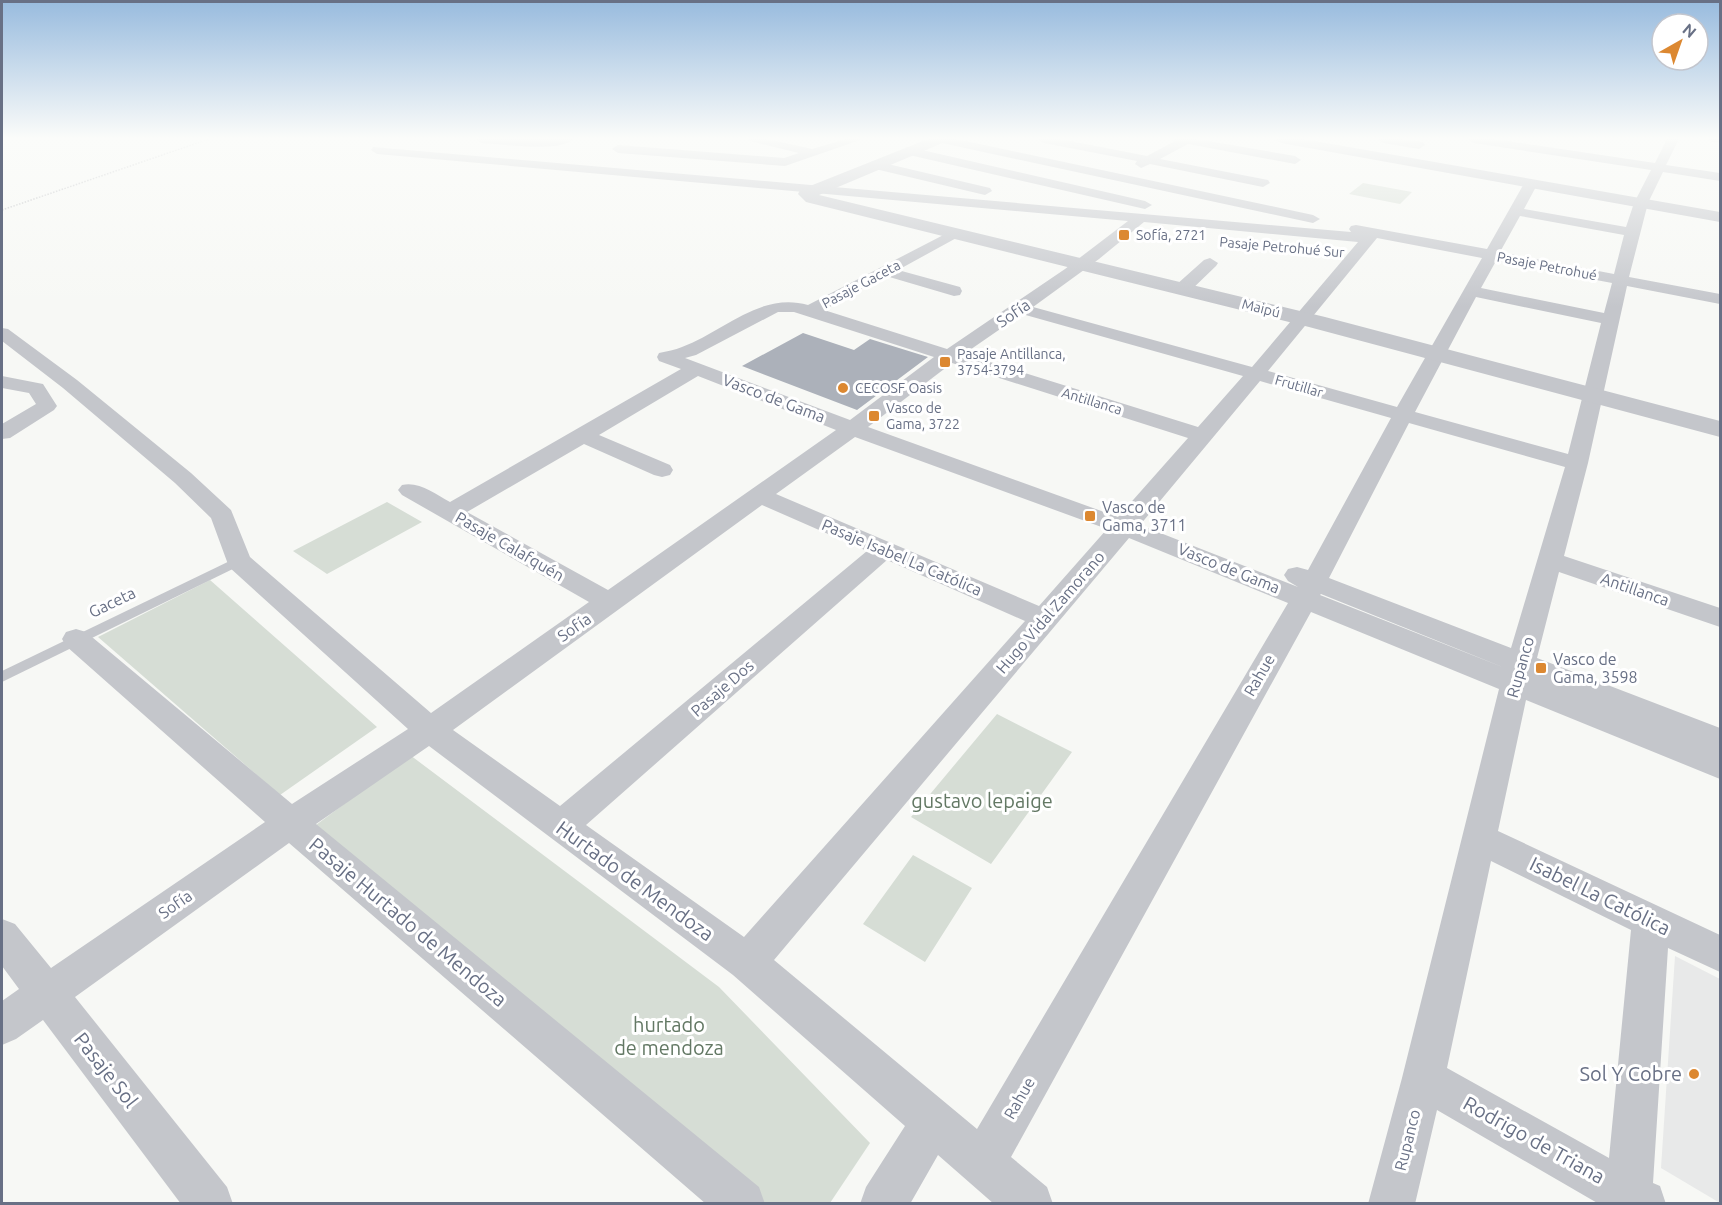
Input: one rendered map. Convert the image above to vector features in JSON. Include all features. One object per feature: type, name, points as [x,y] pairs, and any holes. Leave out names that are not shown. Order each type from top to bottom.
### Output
[{"type":"street","name":"Maipú","points":[[808,195],[1302,318],[1592,393],[1720,429]]},
{"type":"street","points":[[875,195],[1054,210],[1083,195]]},
{"type":"street","points":[[995,195],[1127,229],[1246,228]]},
{"type":"street","points":[[1103,195],[1246,228],[1359,244]]},
{"type":"street","points":[[1203,195],[1235,202],[1359,244]]},
{"type":"street","points":[[1235,202],[1245,195]]},
{"type":"street","name":"Rahue","points":[[982,1164],[1309,590],[1524,195]]},
{"type":"street","points":[[1598,195],[1720,217]]},
{"type":"street","name":"Rupanco","points":[[1391,1203],[1423,1078],[1518,672],[1577,463],[1632,232],[1645,195]]},
{"type":"street","points":[[851,207],[946,216]]},
{"type":"street","points":[[1514,211],[1632,232]]},
{"type":"street","name":"Sofía","points":[[2,1026],[290,823],[430,730],[860,423],[948,356],[1022,309],[1083,265],[1127,229]]},
{"type":"street","name":"Pasaje Gaceta","points":[[450,512],[583,436],[684,359],[776,307],[795,307],[810,311],[955,233]]},
{"type":"street","name":"Pasaje Petrohué","points":[[1359,244],[1492,256],[1720,299]]},
{"type":"street","name":"Hugo Vidal Zamorano","points":[[747,962],[1256,374],[1359,244]]},
{"type":"street","points":[[1182,289],[1210,263]]},
{"type":"street","points":[[885,271],[954,291]]},
{"type":"street","points":[[1472,291],[1611,320]]},
{"type":"street","name":"Frutillar","points":[[1022,309],[1577,463]]},
{"type":"street","name":"Antillanca","points":[[810,311],[1203,436]]},
{"type":"street","points":[[2,333],[63,378],[183,478],[222,515],[238,561]]},
{"type":"street","name":"Vasco de Gama","points":[[684,359],[1129,521],[1518,672],[1720,741]]},
{"type":"street","points":[[2,381],[36,388],[63,378]]},
{"type":"street","points":[[2,433],[47,406],[36,388]]},
{"type":"street","points":[[583,436],[662,470]]},
{"type":"street","name":"Pasaje Calafquén","points":[[410,490],[609,602]]},
{"type":"street","name":"Pasaje Isabel La Católica","points":[[759,495],[1044,618]]},
{"type":"street","name":"Pasaje Dos","points":[[560,827],[885,549]]},
{"type":"street","name":"Antillanca","points":[[1550,560],[1720,618]]},
{"type":"street","name":"Hurtado de Mendoza","points":[[238,561],[430,730],[747,962],[1030,1203]]},
{"type":"street","name":"Pasaje Hurtado de Mendoza","points":[[76,639],[290,823],[742,1203]]},
{"type":"street","name":"Vasco de Gama","points":[[1518,672],[1720,766]]},
{"type":"street","name":"Isabel La Católica","points":[[1479,838],[1720,954]]},
{"type":"street","points":[[1636,1199],[1651,921]]},
{"type":"street","name":"Pasaje Sol","points":[[2,936],[210,1203]]},
{"type":"street","name":"Rodrigo de Triana","points":[[1423,1078],[1636,1199]]},
{"type":"street","points":[[883,1203],[933,1122]]},
{"type":"lane","name":"Gaceta","points":[[2,677],[238,561]]},
{"type":"path","points":[[2,210],[45,195]]},
{"type":"shaded area","name":"Sol Y Cobre","points":[[1675,956],[1720,979],[1720,1203],[1661,1168]]},
{"type":"green space","points":[[1355,195],[1409,195],[1400,204]]},
{"type":"green space","points":[[387,502],[422,522],[327,574],[293,551]]},
{"type":"green space","points":[[210,580],[377,727],[280,795],[98,637]]},
{"type":"green space","name":"gustavo lepaige","points":[[997,714],[1072,752],[991,864],[911,817]]},
{"type":"green space","name":"hurtado de mendoza","points":[[410,755],[719,987],[870,1143],[830,1203],[759,1203],[316,825]]},
{"type":"green space","points":[[913,855],[972,888],[925,962],[863,924]]},
{"type":"building","name":"CECOSF Oasis","points":[[803,333],[854,350],[870,339],[928,357],[857,410],[742,366]]},
{"type":"place","name":"Sofía, 2721","points":[[1124,235]]},
{"type":"place","name":"Pasaje Antillanca, 3754-3794","points":[[945,362]]},
{"type":"place","name":"CECOSF Oasis","points":[[843,388]]},
{"type":"place","name":"Vasco de Gama, 3722","points":[[874,416]]},
{"type":"place","name":"Vasco de Gama, 3711","points":[[1090,516]]},
{"type":"place","name":"Vasco de Gama, 3598","points":[[1541,668]]},
{"type":"place","name":"Sol Y Cobre","points":[[1694,1074]]}]
